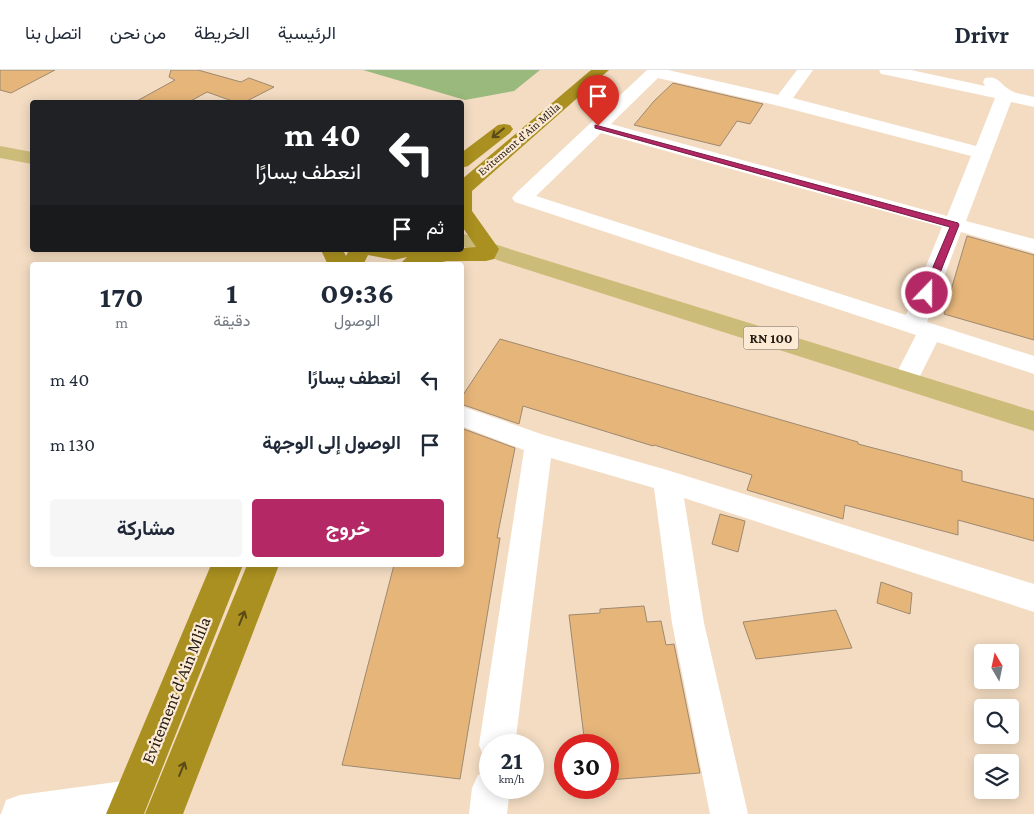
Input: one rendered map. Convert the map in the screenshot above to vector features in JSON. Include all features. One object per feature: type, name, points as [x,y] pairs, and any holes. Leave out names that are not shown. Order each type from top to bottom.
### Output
[{"type":"highway","name":"Evitement d'Ain Mlila","points":[[531,108],[578,70]]},
{"type":"highway","name":"Evitement d'Ain Mlila","points":[[464,187],[601,70]]},
{"type":"highway","name":"Evitement d'Ain Mlila","points":[[464,160],[516,119]]},
{"type":"highway","points":[[464,214],[494,253]]},
{"type":"highway","points":[[403,262],[411,252]]},
{"type":"highway","points":[[415,262],[421,258],[455,254],[494,253]]},
{"type":"highway","name":"Evitement d'Ain Mlila","points":[[140,809],[226,567]]},
{"type":"highway","points":[[140,809],[262,567]]},
{"type":"main road","points":[[0,152],[30,158]]},
{"type":"main road","name":"RN 100","points":[[464,240],[494,253],[1034,421]]},
{"type":"main road","name":"RN 100","points":[[464,251],[494,253]]},
{"type":"street","points":[[782,102],[805,70]]},
{"type":"street","points":[[888,70],[1034,102]]},
{"type":"street","points":[[978,70],[1005,95]]},
{"type":"street","points":[[982,153],[656,71],[522,198],[1034,365]]},
{"type":"street","points":[[906,380],[955,225],[1005,95]]},
{"type":"street","points":[[598,126],[1034,246]]},
{"type":"street","points":[[464,417],[539,444],[667,481],[1034,598]]},
{"type":"street","points":[[499,734],[539,444]]},
{"type":"street","points":[[667,481],[688,624],[729,814]]},
{"type":"street","points":[[488,814],[490,799]]},
{"type":"street","points":[[20,814],[140,809]]},
{"type":"green space","points":[[363,70],[540,70],[514,91],[465,100]]},
{"type":"building","points":[[0,70],[55,70],[11,93],[0,90]]},
{"type":"building","points":[[171,70],[198,70],[241,82],[249,78],[274,87],[249,100],[229,100],[207,92],[193,100],[139,100],[175,80],[169,77]]},
{"type":"building","points":[[673,83],[763,104],[750,124],[737,121],[720,146],[634,125],[654,101]]},
{"type":"building","points":[[967,236],[1034,255],[1034,340],[944,314]]},
{"type":"building","points":[[500,339],[858,442],[858,444],[962,471],[962,481],[1034,499],[1034,541],[958,520],[958,535],[845,505],[843,519],[747,490],[752,475],[523,406],[519,424],[464,405],[464,393]]},
{"type":"building","points":[[464,429],[515,448],[497,538],[500,538],[460,779],[342,765],[393,567],[464,567]]},
{"type":"building","points":[[720,514],[745,521],[738,552],[712,544]]},
{"type":"building","points":[[881,582],[912,593],[910,614],[877,603]]},
{"type":"building","points":[[644,606],[647,622],[661,621],[666,645],[674,644],[700,773],[619,779],[619,734],[584,734],[569,615],[600,613],[600,609]]},
{"type":"building","points":[[836,610],[852,648],[756,659],[743,622]]},
{"type":"route","points":[[598,126],[955,225],[927,293]]}]
